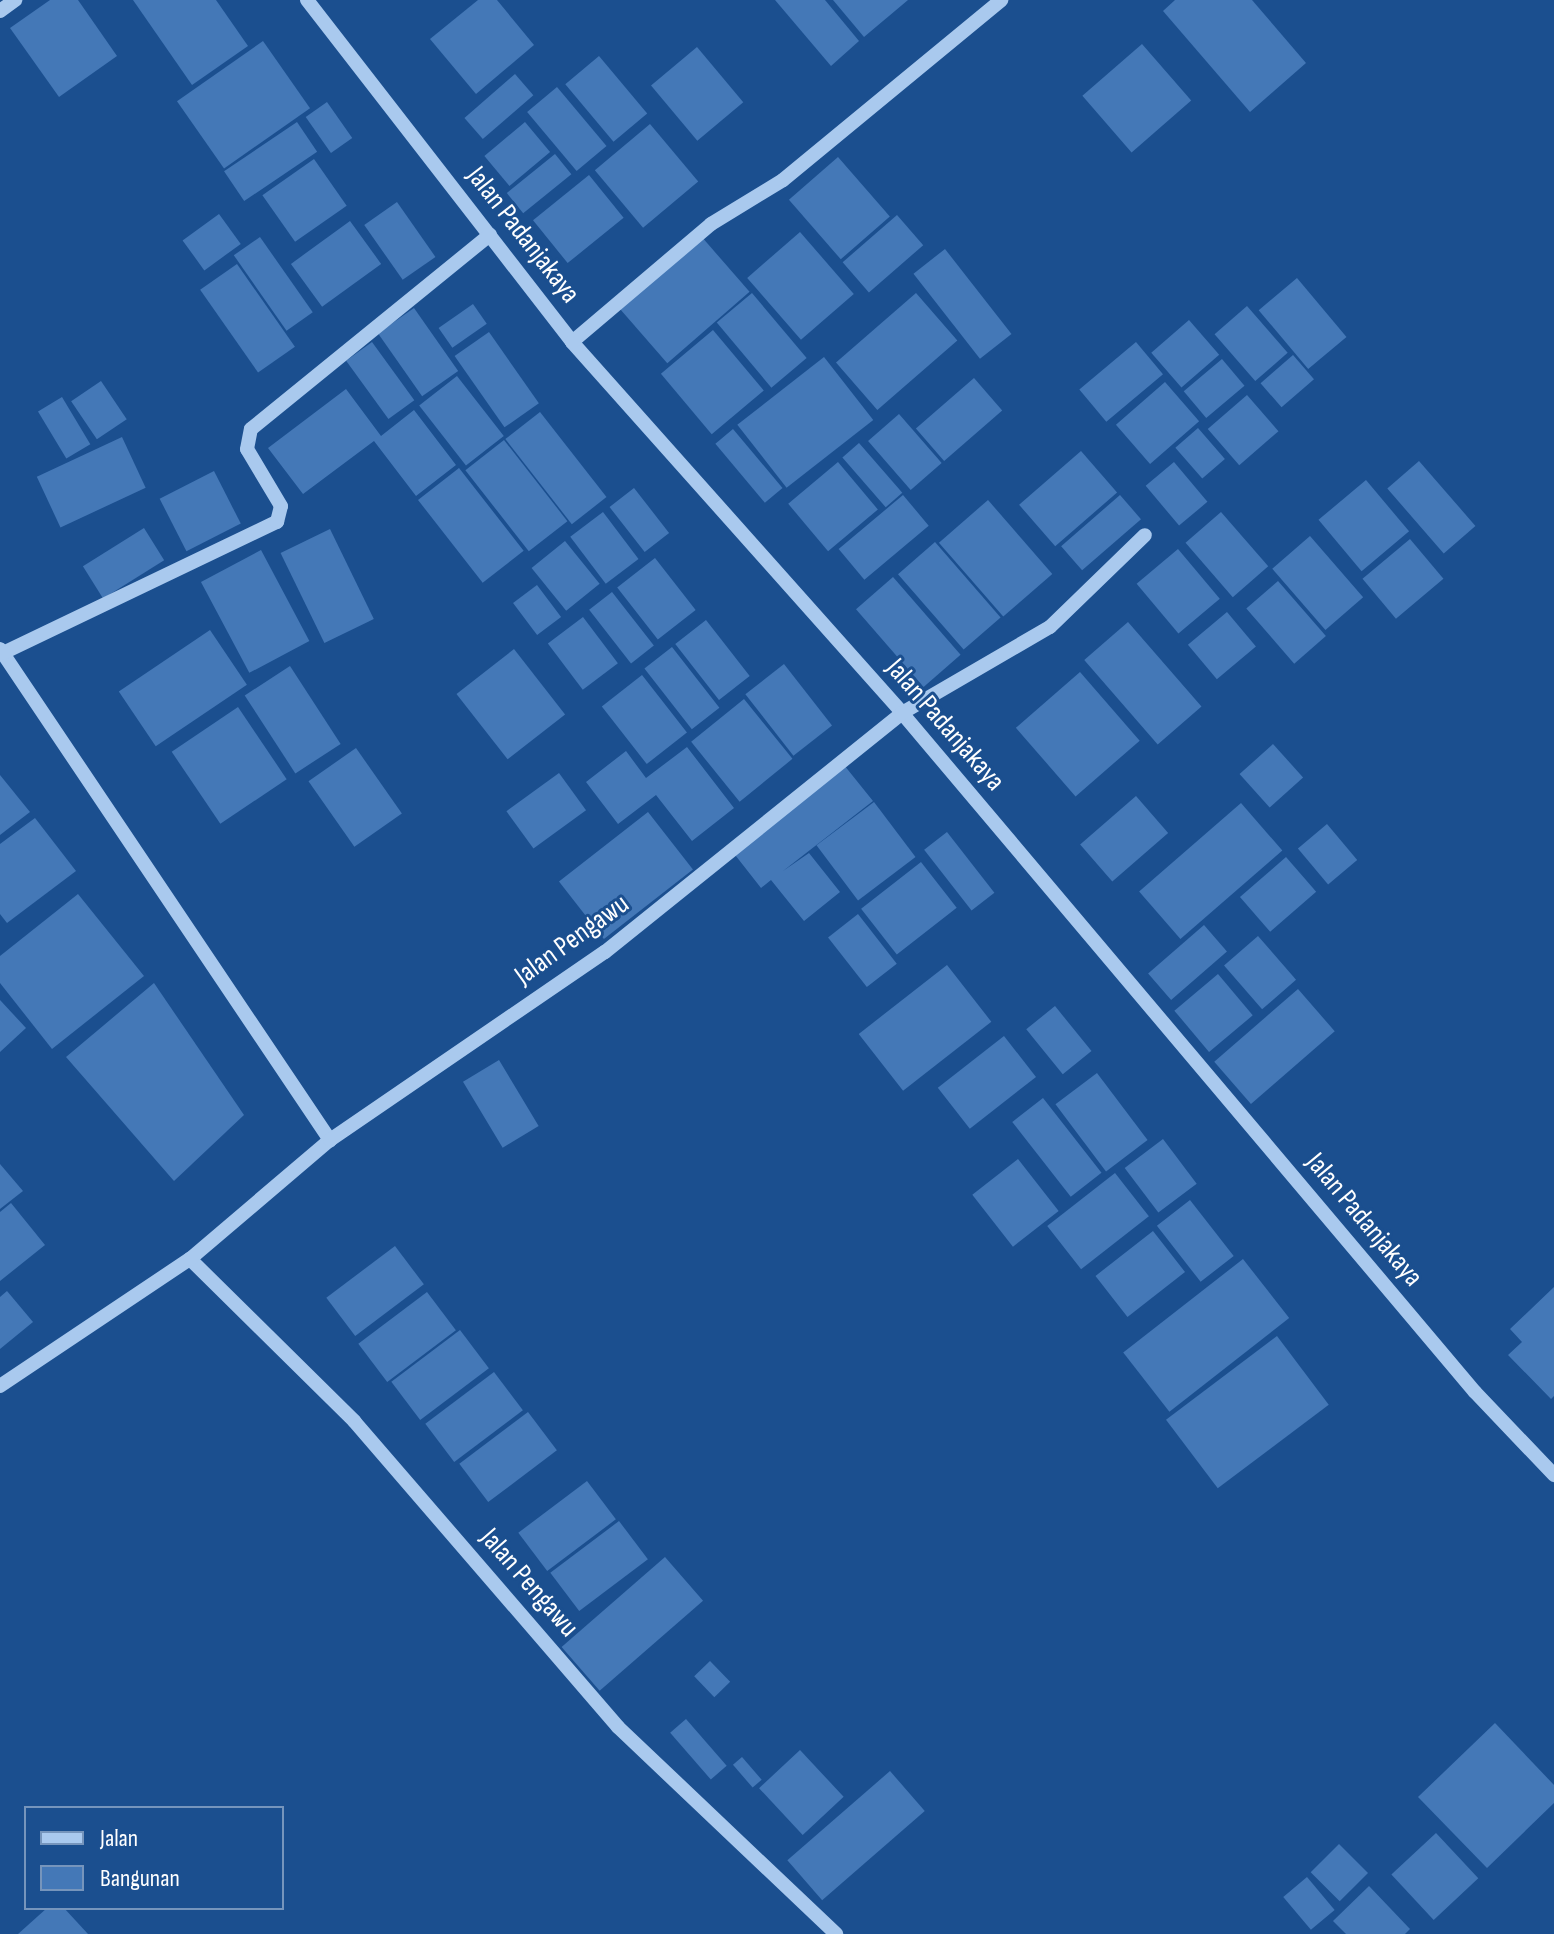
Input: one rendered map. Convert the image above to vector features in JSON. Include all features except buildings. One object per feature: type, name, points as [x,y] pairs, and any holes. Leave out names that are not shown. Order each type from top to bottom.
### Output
[{"type":"street","points":[[0,11],[15,0]]},
{"type":"street","name":"Jalan Padanjakaya","points":[[307,0],[572,342],[902,713],[1475,1392],[1554,1475]]},
{"type":"street","points":[[572,342],[711,224],[783,180],[1001,0]]},
{"type":"street","points":[[330,1140],[2,651],[280,519],[281,506],[247,449],[251,429],[490,235]]},
{"type":"street","name":"Jalan Pengawu","points":[[0,1386],[190,1259],[330,1140],[605,952],[902,713],[1050,627],[1145,535]]},
{"type":"street","name":"Jalan Pengawu","points":[[190,1259],[354,1421],[618,1727],[836,1934]]}]
